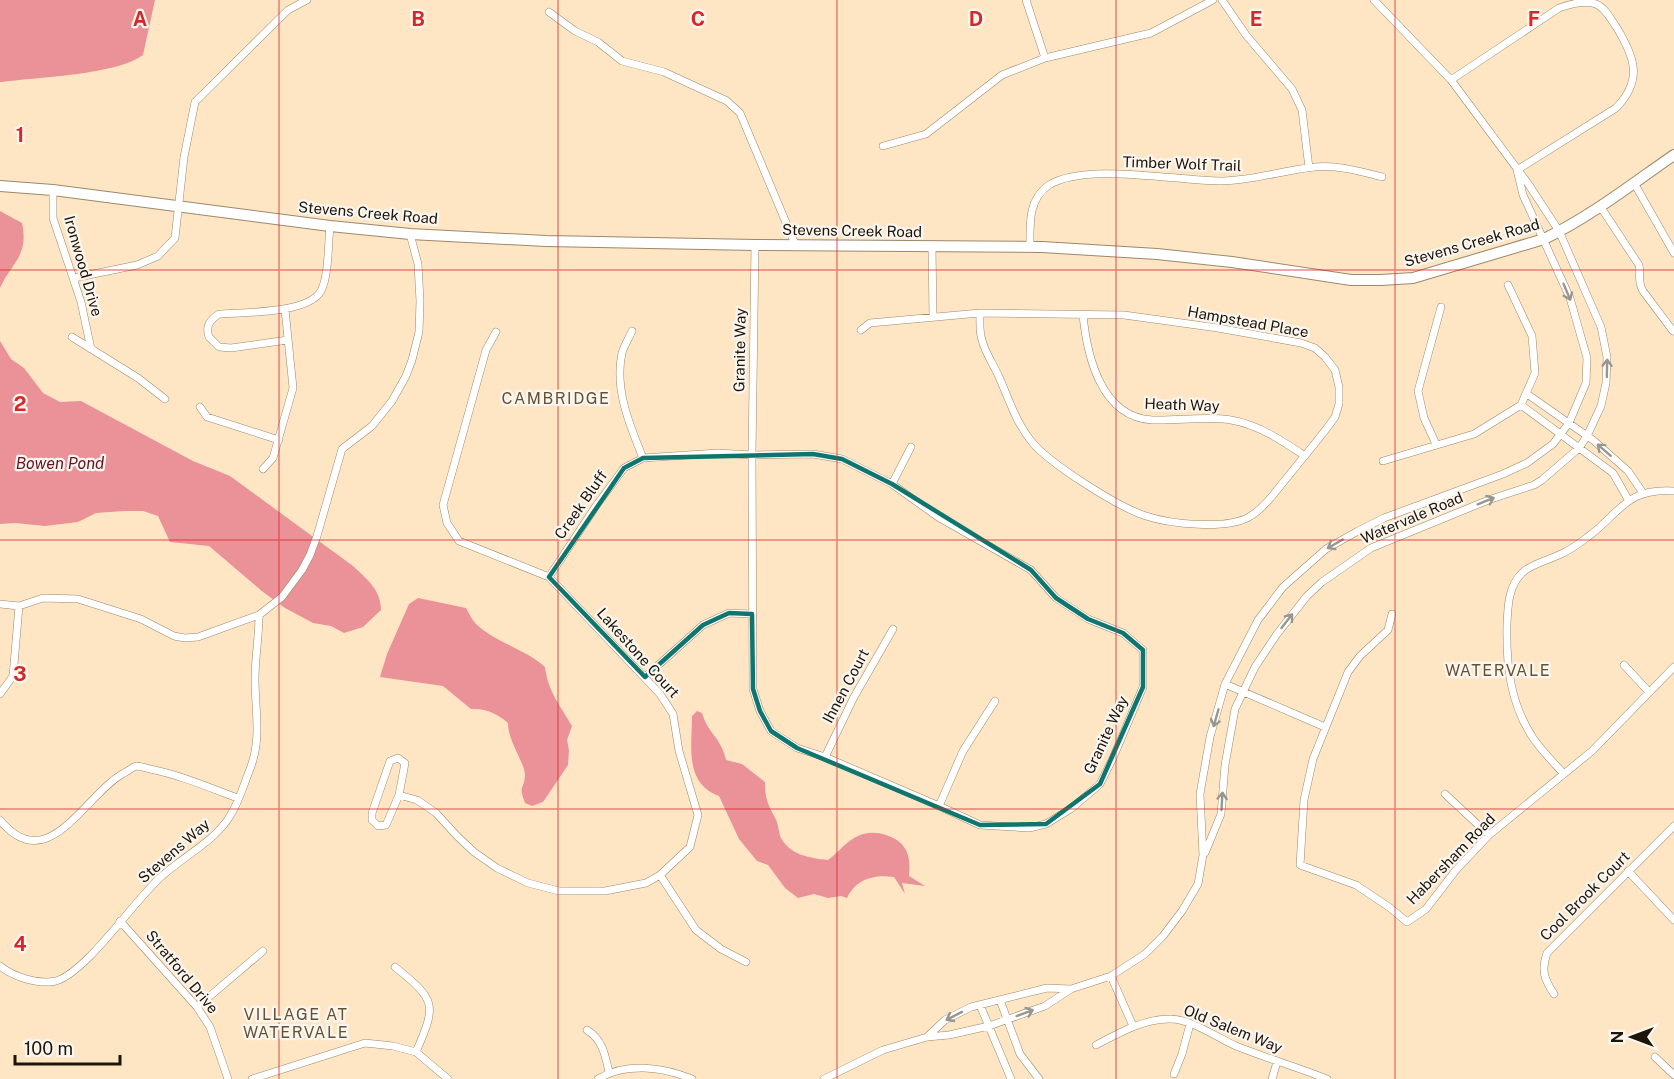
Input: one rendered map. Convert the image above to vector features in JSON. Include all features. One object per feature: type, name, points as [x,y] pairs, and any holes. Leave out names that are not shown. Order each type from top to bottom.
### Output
[{"type":"street","points":[[74,278],[137,265],[158,256],[175,238],[195,102],[288,10],[307,0]]},
{"type":"street","points":[[1026,0],[1045,58]]},
{"type":"street","points":[[883,146],[926,134],[1002,75],[1045,58],[1151,33],[1213,0]]},
{"type":"street","points":[[1222,0],[1246,34],[1292,89],[1302,110],[1309,168]]},
{"type":"street","name":"Watervale Road","points":[[1203,855],[1221,814],[1225,765],[1235,709],[1255,667],[1294,612],[1322,582],[1371,548],[1491,499],[1534,485],[1579,448],[1601,406],[1606,383],[1608,371],[1606,346],[1601,327],[1559,231],[1451,80],[1374,0]]},
{"type":"street","points":[[1451,80],[1559,8],[1587,2],[1596,4],[1604,10],[1628,46],[1634,64],[1632,85],[1626,97],[1616,108],[1517,170]]},
{"type":"street","points":[[549,12],[575,31],[598,42],[621,61],[664,72],[727,101],[740,113],[795,244]]},
{"type":"street","name":"Stevens Creek Road","points":[[3,186],[53,190],[330,226],[410,234],[546,241],[1029,247],[1157,254],[1232,262],[1351,280],[1381,280],[1413,278],[1544,238],[1600,206],[1674,155]]},
{"type":"street","name":"Timber Wolf Trail","points":[[1029,247],[1033,203],[1051,184],[1074,175],[1122,174],[1217,181],[1246,180],[1309,168],[1346,168],[1382,177]]},
{"type":"street","name":"Watervale Road","points":[[824,1079],[883,1050],[927,1037],[949,1035],[989,1026],[1045,1006],[1071,989],[1111,976],[1145,954],[1163,936],[1182,911],[1198,884],[1203,855],[1200,794],[1210,736],[1225,684],[1258,620],[1283,587],[1326,549],[1384,518],[1527,463],[1553,444],[1560,435],[1569,423],[1586,383],[1587,358],[1570,298],[1523,195],[1517,170]]},
{"type":"street","points":[[1634,183],[1674,253]]},
{"type":"street","name":"Ironwood Drive","points":[[53,190],[53,218],[74,278],[91,350]]},
{"type":"street","points":[[1529,208],[1540,202]]},
{"type":"street","points":[[1600,206],[1639,265],[1641,272],[1638,279],[1643,291],[1673,331]]},
{"type":"street","points":[[288,340],[231,348],[219,346],[207,334],[208,324],[219,314],[285,309],[306,304],[320,293],[324,283],[330,226]]},
{"type":"street","points":[[0,604],[19,606],[43,598],[78,599],[141,619],[174,636],[185,638],[198,637],[259,615],[282,597],[302,570],[317,536],[342,449],[372,426],[392,401],[412,360],[419,332],[420,301],[418,264],[410,234]]},
{"type":"street","name":"Granite Way","points":[[752,455],[813,453],[842,459],[892,484],[938,516],[1031,570],[1056,598],[1088,619],[1123,633],[1143,650],[1143,687],[1100,784],[1072,808],[1046,824],[1029,828],[980,825],[825,757],[797,748],[771,731],[760,711],[753,689],[752,455],[755,245]]},
{"type":"street","points":[[932,247],[933,316]]},
{"type":"street","points":[[1383,460],[1474,434],[1521,405],[1535,374],[1532,336],[1508,285]]},
{"type":"street","points":[[1436,444],[1424,418],[1418,391],[1441,307]]},
{"type":"street","points":[[263,468],[273,458],[293,388],[285,309]]},
{"type":"street","name":"Hampstead Place","points":[[861,330],[870,322],[980,313],[1124,315],[1218,328],[1301,343],[1315,348],[1335,370],[1339,387],[1339,404],[1335,417],[1305,456],[1270,498],[1249,517],[1230,523],[1166,521],[1130,510],[1046,457],[1032,442],[1020,424],[983,345],[980,313]]},
{"type":"street","name":"Heath Way","points":[[1083,315],[1086,342],[1095,374],[1120,409],[1134,417],[1152,420],[1185,418],[1232,420],[1271,433],[1305,456]]},
{"type":"street","points":[[632,331],[622,352],[620,373],[626,415],[643,458],[718,453],[752,455]]},
{"type":"street","name":"Lakestone Court","points":[[399,795],[417,800],[436,813],[456,836],[497,868],[528,883],[559,891],[604,891],[646,883],[660,875],[690,847],[698,815],[679,751],[673,714],[645,677],[549,577],[459,541],[447,523],[443,505],[486,350],[496,332]]},
{"type":"street","points":[[72,337],[138,378],[165,399]]},
{"type":"street","points":[[1527,394],[1587,436],[1620,464],[1628,471],[1643,493]]},
{"type":"street","points":[[1521,405],[1612,472],[1629,501]]},
{"type":"street","points":[[200,407],[207,417],[279,440]]},
{"type":"street","points":[[892,484],[911,447]]},
{"type":"street","name":"Creek Bluff","points":[[549,577],[624,468],[643,458]]},
{"type":"street","points":[[1612,472],[1620,464]]},
{"type":"street","points":[[1563,773],[1533,738],[1510,683],[1507,662],[1510,592],[1523,572],[1563,554],[1580,543],[1595,532],[1621,505],[1643,493],[1660,490],[1674,491]]},
{"type":"street","points":[[0,694],[13,676],[19,606]]},
{"type":"street","points":[[645,677],[703,624],[729,613],[752,614]]},
{"type":"street","name":"Habersham Road","points":[[1392,614],[1388,630],[1360,656],[1348,672],[1325,727],[1307,778],[1300,865],[1356,885],[1407,922],[1426,909],[1456,870],[1489,835],[1592,751],[1674,667]]},
{"type":"street","name":"Stevens Way","points":[[0,966],[34,981],[56,981],[82,963],[161,877],[222,826],[231,814],[251,767],[256,747],[258,711],[255,680],[259,615]]},
{"type":"street","name":"Ihnen Court","points":[[825,757],[854,697],[893,628]]},
{"type":"street","points":[[1624,665],[1649,692]]},
{"type":"street","points":[[1225,684],[1325,727]]},
{"type":"street","points":[[939,806],[963,751],[995,701]]},
{"type":"street","points":[[398,758],[405,763],[399,795],[386,825],[378,826],[372,820],[372,813],[390,761],[398,758]]},
{"type":"street","points":[[0,820],[8,830],[20,838],[36,842],[53,837],[80,813],[111,779],[137,766],[176,774],[237,798]]},
{"type":"street","points":[[1445,794],[1489,835]]},
{"type":"street","name":"Cool Brook Court","points":[[1554,994],[1545,980],[1543,966],[1547,953],[1674,826]]},
{"type":"street","points":[[1628,871],[1674,920]]},
{"type":"street","points":[[660,875],[696,930],[721,949],[746,962]]},
{"type":"street","name":"Stratford Drive","points":[[120,921],[196,1007],[210,1027],[228,1079]]},
{"type":"street","points":[[196,1007],[263,951]]},
{"type":"street","points":[[395,967],[423,990],[427,999],[430,1013],[416,1052]]},
{"type":"street","points":[[1111,976],[1133,1026]]},
{"type":"street","name":"Watervale Road","points":[[927,1037],[945,1020],[980,1005],[1047,988],[1071,989]]},
{"type":"street","points":[[1000,1000],[1020,1054],[1039,1079]]},
{"type":"street","points":[[980,1005],[1011,1079]]},
{"type":"street","name":"Old Salem Way","points":[[1096,1045],[1133,1026],[1170,1018],[1190,1024],[1277,1062],[1327,1079]]},
{"type":"street","points":[[1174,1074],[1190,1024]]},
{"type":"street","points":[[587,1030],[596,1036],[603,1046],[609,1072]]},
{"type":"street","points":[[252,1079],[365,1043],[393,1046],[416,1052],[448,1079]]},
{"type":"street","points":[[1655,1057],[1674,1075]]},
{"type":"street","points":[[1272,1079],[1277,1062]]},
{"type":"street","points":[[598,1079],[609,1072],[645,1068],[664,1070],[692,1079]]},
{"type":"highlighted area","points":[[813,454],[842,459],[892,484],[1031,570],[1056,598],[1088,619],[1123,633],[1143,650],[1143,687],[1100,784],[1046,824],[980,825],[797,748],[771,731],[760,711],[753,689],[752,614],[729,613],[703,625],[645,677],[549,577],[624,468],[643,458]]},
{"type":"water","points":[[0,0],[155,0],[143,55],[131,62],[96,71],[0,82]]},
{"type":"water","points":[[0,211],[22,223],[24,234],[18,258],[0,288]]},
{"type":"water","name":"Bowen Pond","points":[[0,341],[11,359],[24,368],[43,393],[60,402],[81,401],[193,461],[230,476],[353,566],[376,591],[381,610],[363,627],[344,633],[331,626],[313,623],[285,608],[263,592],[209,546],[170,542],[158,516],[143,511],[96,513],[78,522],[45,526],[0,524]]},
{"type":"water","points":[[418,598],[466,608],[484,631],[529,655],[545,667],[552,691],[572,726],[567,740],[568,765],[543,802],[532,806],[525,803],[522,790],[524,770],[508,723],[496,714],[471,709],[443,686],[380,677],[387,654],[409,604]]},
{"type":"water","points":[[697,711],[702,713],[721,746],[726,760],[742,764],[765,782],[768,803],[777,822],[780,836],[794,851],[807,857],[828,860],[858,836],[879,833],[899,841],[908,856],[909,876],[925,886],[902,883],[905,894],[894,877],[879,876],[866,879],[855,886],[847,898],[841,896],[828,898],[814,894],[798,898],[785,888],[768,865],[757,861],[739,839],[719,796],[708,790],[695,773],[691,751],[692,716]]},
{"type":"district","name":"CAMBRIDGE","points":[[556,398]]},
{"type":"district","name":"WATERVALE","points":[[1498,670]]},
{"type":"district","name":"VILLAGE AT WATERVALE","points":[[296,1023]]}]
